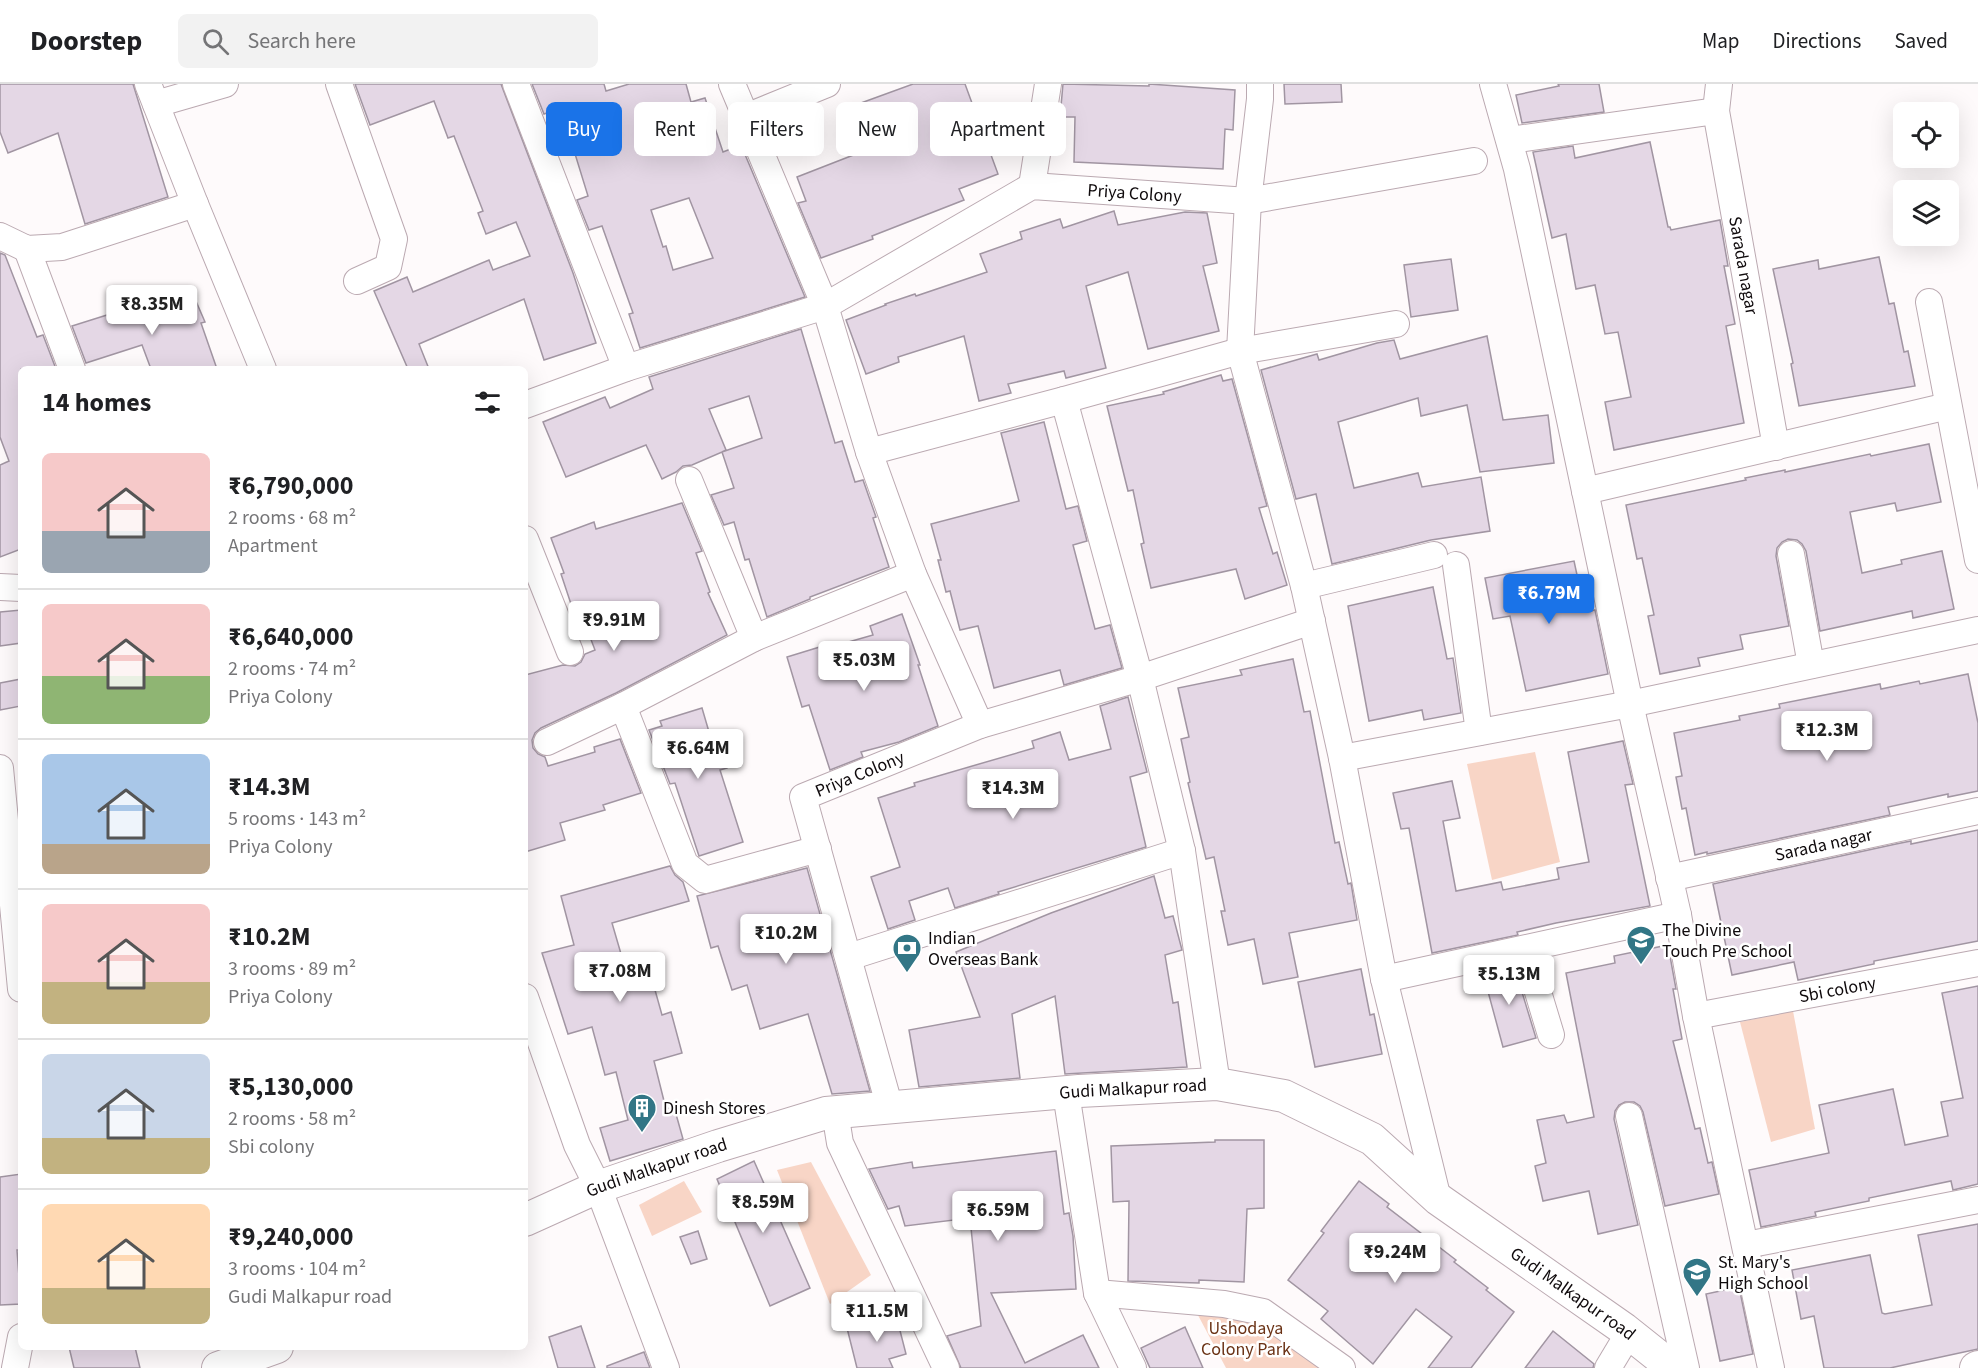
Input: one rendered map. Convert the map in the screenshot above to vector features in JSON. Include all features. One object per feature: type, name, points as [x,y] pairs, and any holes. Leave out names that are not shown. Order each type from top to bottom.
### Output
[{"type":"street","points":[[225,84],[152,94],[262,366]]},
{"type":"street","points":[[339,84],[394,239],[388,267],[357,281]]},
{"type":"street","points":[[516,84],[626,369]]},
{"type":"street","points":[[732,84],[740,102]]},
{"type":"street","points":[[783,102],[827,84]]},
{"type":"street","points":[[528,404],[626,369],[825,306],[1032,186],[1048,84]]},
{"type":"street","points":[[1260,84],[1248,201],[1240,351],[1304,586],[1342,758],[1384,979],[1438,1199]]},
{"type":"street","points":[[1493,84],[1510,140],[1630,704],[1678,915],[1696,1016],[1771,1368]]},
{"type":"street","name":"Sarada nagar","points":[[1719,84],[1716,111],[1776,447]]},
{"type":"street","points":[[1510,140],[1716,111]]},
{"type":"street","points":[[762,156],[825,306],[869,452],[913,574],[980,725]]},
{"type":"street","name":"Priya Colony","points":[[1032,186],[1248,201],[1474,161]]},
{"type":"street","points":[[0,236],[27,249],[62,247],[195,204]]},
{"type":"street","points":[[27,249],[71,366]]},
{"type":"street","points":[[1929,302],[1978,560]]},
{"type":"street","points":[[869,452],[1240,351],[1396,324]]},
{"type":"street","points":[[1064,400],[1140,678],[1182,851],[1217,1084]]},
{"type":"street","points":[[1585,491],[1948,406]]},
{"type":"street","points":[[689,480],[754,638]]},
{"type":"street","points":[[528,547],[570,652]]},
{"type":"street","points":[[1791,554],[1811,665]]},
{"type":"street","points":[[1304,586],[1445,560],[1479,732]]},
{"type":"street","points":[[547,742],[623,706],[754,638],[913,574]]},
{"type":"street","points":[[0,587],[18,588]]},
{"type":"street","name":"Priya Colony","points":[[890,1108],[803,797],[980,725],[1140,678],[1312,621]]},
{"type":"street","points":[[1342,758],[1630,704],[1978,630]]},
{"type":"street","points":[[623,706],[685,864],[705,880],[818,849]]},
{"type":"street","points":[[0,768],[18,957]]},
{"type":"street","name":"Sarada nagar","points":[[1669,878],[1978,812]]},
{"type":"street","points":[[849,957],[1182,851]]},
{"type":"street","points":[[1384,979],[1678,915]]},
{"type":"street","points":[[1525,949],[1551,1035]]},
{"type":"street","name":"Sbi colony","points":[[1696,1016],[1978,963]]},
{"type":"street","points":[[528,1006],[577,1145],[598,1188],[666,1368]]},
{"type":"street","name":"Gudi Malkapur road","points":[[528,1219],[598,1188],[729,1143],[826,1113],[1066,1093],[1217,1084],[1284,1096],[1372,1139],[1438,1199],[1629,1333],[1673,1368]]},
{"type":"street","points":[[1066,1093],[1097,1293],[1133,1368]]},
{"type":"street","points":[[835,1112],[840,1143],[946,1368]]},
{"type":"street","points":[[1629,1116],[1686,1368]]},
{"type":"street","points":[[1746,1245],[1978,1200]]},
{"type":"street","points":[[1097,1293],[1224,1304],[1263,1312],[1342,1368]]},
{"type":"street","points":[[1608,1368],[1629,1333]]},
{"type":"street","points":[[15,1368],[18,1350]]},
{"type":"street","points":[[227,1367],[270,1350]]},
{"type":"green space","points":[[1535,752],[1560,862],[1492,880],[1467,764]]},
{"type":"green space","points":[[1793,1011],[1815,1129],[1771,1142],[1740,1022]]},
{"type":"green space","points":[[811,1162],[871,1275],[830,1304],[777,1170]]},
{"type":"green space","points":[[684,1181],[702,1212],[652,1236],[639,1205]]},
{"type":"green space","name":"Ushodaya Colony Park","points":[[1191,1302],[1263,1310],[1334,1368],[1226,1368]]},
{"type":"building","points":[[0,84],[133,84],[168,197],[85,224],[58,133],[8,153],[0,132]]},
{"type":"building","points":[[355,84],[501,84],[573,273],[596,343],[544,360],[524,299],[419,344],[428,366],[407,366],[374,291],[407,277],[413,292],[489,260],[493,270],[530,256],[516,222],[486,234],[478,213],[483,211],[454,136],[448,138],[434,101],[370,125]]},
{"type":"building","points":[[532,84],[604,84],[606,91],[629,84],[686,84],[691,102],[634,102],[634,156],[716,156],[716,131],[723,152],[728,150],[728,156],[746,156],[805,297],[640,348],[629,314],[633,313],[602,226],[589,230],[577,200],[588,196],[576,156],[622,156],[622,102],[546,102],[546,113],[544,114]],"holes":[[[689,198],[713,258],[673,270],[651,210]]]},
{"type":"building","points":[[913,84],[965,84],[972,102],[930,102],[930,156],[991,156],[998,174],[959,189],[964,200],[872,236],[873,239],[821,258],[798,203],[806,201],[797,177],[851,156],[918,156],[918,102],[864,102]]},
{"type":"building","points":[[1063,84],[1149,86],[1149,84],[1235,90],[1233,130],[1225,129],[1223,169],[1074,162],[1075,117],[1066,117],[1066,102],[1061,102]]},
{"type":"building","points":[[1284,84],[1341,84],[1342,102],[1285,104]]},
{"type":"building","points":[[1558,84],[1599,84],[1604,112],[1522,123],[1516,95],[1559,86]]},
{"type":"building","points":[[705,98],[706,102],[691,102]]},
{"type":"building","points":[[1650,142],[1668,227],[1671,230],[1720,220],[1728,266],[1724,266],[1735,324],[1726,326],[1744,423],[1614,450],[1605,402],[1631,397],[1618,332],[1605,334],[1595,285],[1576,289],[1566,234],[1552,238],[1533,152],[1573,146],[1575,158]]},
{"type":"building","points":[[1114,211],[1118,225],[1185,212],[1207,213],[1217,263],[1203,266],[1219,331],[1148,349],[1128,272],[1086,286],[1106,368],[1066,378],[1064,371],[1008,384],[1011,393],[979,401],[964,336],[898,357],[899,362],[866,374],[846,320],[885,304],[987,272],[980,254],[1022,239],[1020,232],[1060,219],[1063,228]]},
{"type":"building","points":[[0,253],[5,255],[37,337],[43,335],[55,366],[18,366],[18,550],[0,557],[0,465],[9,461],[0,437]]},
{"type":"building","points":[[1879,257],[1889,304],[1894,303],[1904,352],[1908,351],[1915,386],[1799,406],[1791,364],[1793,363],[1773,269],[1818,260],[1819,269]]},
{"type":"building","points":[[1451,259],[1458,310],[1411,317],[1404,265]]},
{"type":"building","points":[[192,292],[205,322],[201,323],[216,366],[150,366],[142,345],[86,363],[72,326],[126,309],[129,320]]},
{"type":"building","points":[[801,329],[835,443],[842,441],[855,482],[863,480],[876,517],[873,518],[889,567],[810,597],[810,599],[767,617],[749,559],[745,560],[734,522],[724,525],[711,495],[734,488],[722,452],[692,465],[683,466],[662,479],[646,445],[566,477],[543,422],[605,397],[610,408],[653,389],[649,377]],"holes":[[[749,396],[762,438],[722,452],[726,450],[709,409]]]},
{"type":"building","points":[[1487,336],[1503,420],[1548,415],[1554,463],[1480,472],[1467,405],[1421,416],[1418,398],[1338,422],[1354,488],[1418,473],[1422,487],[1481,477],[1490,531],[1431,540],[1332,564],[1316,494],[1296,499],[1261,370],[1317,354],[1319,360],[1394,340],[1400,359]]},
{"type":"building","points":[[1221,375],[1223,381],[1232,379],[1267,506],[1259,508],[1273,554],[1277,552],[1287,585],[1245,599],[1236,569],[1151,588],[1141,544],[1144,543],[1133,490],[1128,491],[1107,406],[1164,394],[1163,392]]},
{"type":"building","points":[[1044,422],[1066,509],[1078,506],[1087,541],[1073,545],[1095,629],[1110,625],[1122,668],[1064,685],[1060,670],[994,688],[978,626],[960,630],[950,591],[946,592],[938,560],[941,560],[931,524],[1019,501],[1001,433]]},
{"type":"building","points":[[1929,444],[1941,502],[1897,511],[1895,503],[1850,512],[1862,573],[1902,564],[1901,560],[1942,551],[1954,609],[1913,618],[1912,611],[1820,631],[1806,551],[1797,540],[1788,539],[1777,548],[1776,556],[1789,626],[1740,635],[1743,649],[1698,658],[1700,666],[1660,674],[1648,616],[1654,615],[1642,558],[1637,559],[1626,505],[1746,480],[1745,478]]},
{"type":"building","points":[[682,503],[702,551],[696,553],[710,592],[708,593],[727,635],[535,733],[532,740],[533,748],[545,757],[548,766],[595,752],[594,747],[620,739],[641,793],[603,805],[605,810],[560,823],[565,840],[528,851],[528,674],[563,665],[575,666],[581,662],[585,654],[595,650],[580,611],[574,613],[561,574],[564,573],[551,538],[594,522],[596,529]]},
{"type":"building","points":[[1574,561],[1585,612],[1595,610],[1608,674],[1526,691],[1510,616],[1493,619],[1485,578]]},
{"type":"building","points":[[1433,587],[1447,659],[1453,658],[1461,713],[1424,720],[1422,710],[1369,721],[1348,606]]},
{"type":"building","points":[[18,610],[18,643],[0,646],[0,612]]},
{"type":"building","points":[[902,614],[938,726],[899,742],[861,752],[863,757],[830,770],[809,705],[802,707],[787,657],[873,635],[870,626]]},
{"type":"building","points":[[1293,659],[1304,712],[1310,711],[1335,843],[1339,842],[1348,884],[1351,883],[1357,920],[1289,933],[1298,977],[1263,984],[1254,939],[1228,945],[1221,911],[1225,911],[1214,857],[1206,859],[1188,783],[1190,782],[1181,739],[1189,737],[1178,688],[1242,675],[1240,670]]},
{"type":"building","points":[[1968,674],[1978,723],[1978,791],[1948,797],[1948,794],[1888,807],[1890,815],[1695,855],[1686,808],[1682,809],[1676,777],[1682,776],[1674,733],[1740,720],[1739,716],[1780,708],[1779,704],[1880,684],[1881,689]]},
{"type":"building","points":[[18,680],[18,707],[0,710],[0,683]]},
{"type":"building","points":[[1128,697],[1147,772],[1130,777],[1146,847],[998,892],[999,894],[955,908],[948,888],[909,901],[915,920],[888,929],[871,877],[900,867],[878,798],[915,786],[914,783],[1034,748],[1032,741],[1060,732],[1069,760],[1111,749],[1100,706]]},
{"type":"building","points":[[702,708],[714,749],[721,747],[727,768],[720,770],[743,842],[699,856],[675,783],[670,784],[649,730],[662,726],[660,721]]},
{"type":"building","points":[[1623,741],[1633,784],[1625,785],[1650,906],[1556,923],[1517,932],[1518,935],[1432,953],[1409,828],[1401,829],[1393,793],[1452,781],[1460,818],[1443,821],[1456,891],[1501,882],[1503,890],[1559,879],[1557,868],[1589,862],[1568,752]]},
{"type":"building","points":[[1978,830],[1978,941],[1874,961],[1874,964],[1798,980],[1794,962],[1732,975],[1713,884],[1896,844],[1911,841],[1911,844]]},
{"type":"building","points":[[670,866],[683,882],[689,901],[612,923],[626,971],[648,965],[662,1015],[671,1012],[682,1053],[654,1061],[666,1109],[674,1107],[683,1139],[610,1161],[600,1128],[628,1120],[616,1072],[605,1075],[592,1027],[568,1034],[542,953],[574,945],[561,896]]},
{"type":"building","points":[[807,868],[870,1091],[832,1094],[808,1014],[760,1029],[747,985],[732,990],[718,946],[711,948],[697,896]]},
{"type":"building","points":[[1154,876],[1165,918],[1173,916],[1182,950],[1165,955],[1173,1003],[1178,1002],[1187,1067],[1065,1074],[1055,996],[1012,1014],[1020,1078],[919,1087],[909,1030],[980,1017],[956,952],[1051,913]]},
{"type":"building","points":[[1668,945],[1682,1039],[1673,1041],[1695,1129],[1700,1128],[1708,1163],[1712,1162],[1719,1194],[1665,1206],[1643,1112],[1634,1102],[1625,1102],[1615,1111],[1614,1119],[1638,1225],[1598,1234],[1589,1191],[1543,1201],[1535,1166],[1546,1163],[1537,1120],[1564,1115],[1567,1123],[1594,1117],[1566,973],[1615,963],[1614,956]]},
{"type":"building","points":[[1514,966],[1536,1038],[1503,1047],[1483,973]]},
{"type":"building","points":[[1361,969],[1370,1015],[1374,1014],[1382,1054],[1315,1067],[1298,982]]},
{"type":"building","points":[[1978,986],[1978,1184],[1953,1190],[1951,1181],[1869,1198],[1869,1201],[1815,1212],[1816,1216],[1761,1227],[1749,1170],[1829,1153],[1819,1105],[1893,1089],[1905,1145],[1948,1136],[1941,1102],[1963,1098],[1942,993]]},
{"type":"building","points":[[1215,1140],[1264,1140],[1264,1208],[1247,1209],[1244,1282],[1128,1281],[1129,1201],[1113,1202],[1111,1146],[1215,1142]]},
{"type":"building","points":[[1056,1151],[1064,1214],[1069,1213],[1073,1236],[1076,1289],[991,1293],[1025,1363],[1083,1335],[1099,1368],[961,1368],[947,1336],[981,1326],[970,1218],[905,1226],[899,1206],[888,1209],[869,1169],[912,1162],[913,1168]]},
{"type":"building","points":[[754,1161],[810,1288],[770,1306],[717,1179]]},
{"type":"building","points":[[18,1174],[18,1304],[0,1305],[0,1177]]},
{"type":"building","points":[[1359,1181],[1389,1204],[1387,1207],[1456,1260],[1454,1262],[1514,1312],[1471,1368],[1428,1368],[1452,1337],[1416,1309],[1373,1364],[1321,1319],[1328,1311],[1288,1280],[1324,1233],[1321,1231]]},
{"type":"building","points":[[1978,1224],[1978,1349],[1890,1368],[1824,1368],[1814,1316],[1801,1319],[1792,1270],[1870,1255],[1882,1313],[1932,1305],[1918,1235]]},
{"type":"building","points":[[698,1231],[707,1259],[691,1264],[680,1237]]},
{"type":"building","points":[[1739,1287],[1753,1354],[1720,1361],[1706,1294]]},
{"type":"building","points":[[896,1315],[906,1354],[889,1359],[893,1368],[857,1368],[847,1328]]},
{"type":"building","points":[[581,1326],[595,1368],[558,1368],[549,1337]]},
{"type":"building","points":[[1185,1327],[1203,1368],[1150,1368],[1141,1348]]},
{"type":"building","points":[[1553,1331],[1594,1364],[1593,1368],[1525,1368]]},
{"type":"building","points":[[70,1350],[136,1350],[140,1368],[74,1368]]},
{"type":"building","points":[[644,1352],[650,1368],[607,1368],[607,1366]]},
{"type":"place","name":"The Divine Touch Pre School","points":[[1641,966]]},
{"type":"place","name":"Indian Overseas Bank","points":[[907,974]]},
{"type":"place","name":"Dinesh Stores","points":[[642,1134]]},
{"type":"place","name":"St. Mary's High School","points":[[1697,1298]]}]
